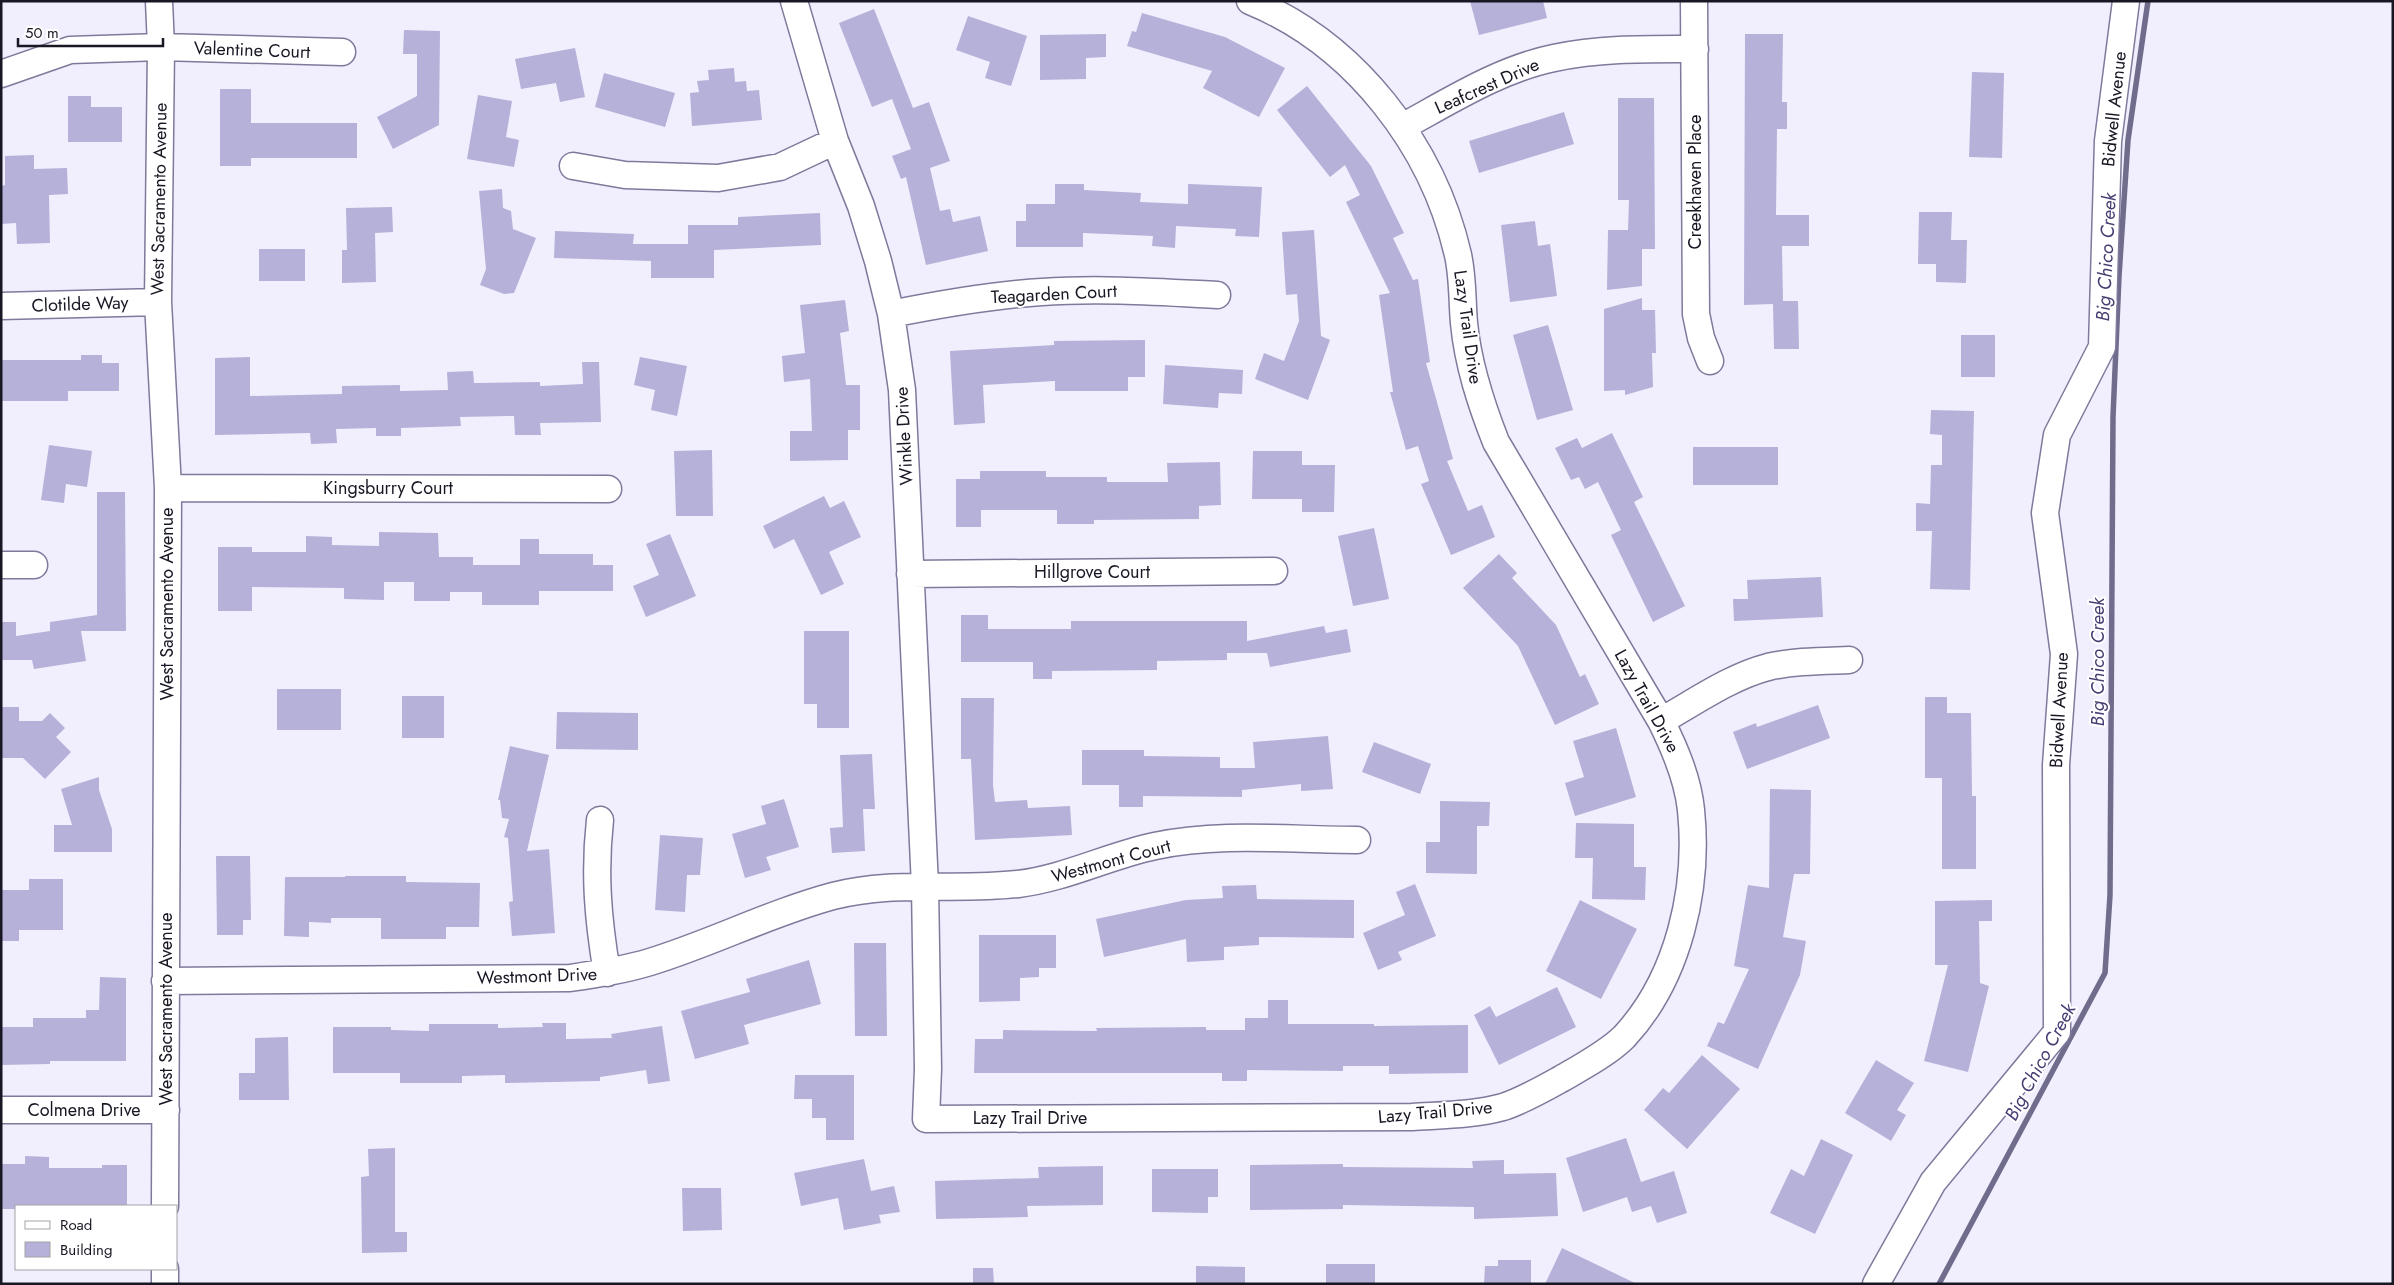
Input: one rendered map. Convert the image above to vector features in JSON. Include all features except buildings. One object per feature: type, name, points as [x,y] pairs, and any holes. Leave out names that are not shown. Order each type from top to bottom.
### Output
[{"type":"street","name":"West Sacramento Avenue","points":[[159,1],[161,47],[158,302],[168,488],[165,1205]]},
{"type":"street","name":"Winkle Drive","points":[[794,1],[835,141],[861,206],[878,261],[891,314],[903,399],[925,886]]},
{"type":"street","name":"Lazy Trail Drive","points":[[925,886],[928,1069],[926,1119],[1393,1117],[1460,1114],[1503,1106],[1545,1088],[1583,1066],[1623,1037],[1652,999],[1675,952],[1688,902],[1693,856],[1691,809],[1679,759],[1661,721],[1496,442],[1481,404],[1469,357],[1458,256],[1447,218],[1428,175],[1402,127],[1378,94],[1348,64],[1310,33],[1250,1]]},
{"type":"street","name":"Creekhaven Place","points":[[1694,1],[1696,314],[1701,338],[1710,361]]},
{"type":"street","name":"Bidwell Avenue","points":[[1876,1284],[1933,1182],[2057,1032],[2056,765],[2064,654],[2045,513],[2057,435],[2102,347],[2108,141],[2126,1]]},
{"type":"street","name":"Valentine Court","points":[[1,74],[70,50],[161,47],[342,52]]},
{"type":"street","name":"Leafcrest Drive","points":[[1402,127],[1518,68],[1554,58],[1596,51],[1695,49]]},
{"type":"street","points":[[573,166],[625,175],[718,178],[780,167],[835,141]]},
{"type":"street","name":"Teagarden Court","points":[[891,314],[987,297],[1043,292],[1106,290],[1217,295]]},
{"type":"street","name":"Clotilde Way","points":[[1,306],[158,302]]},
{"type":"street","name":"Kingsburry Court","points":[[168,488],[608,488]]},
{"type":"street","points":[[1,565],[34,565]]},
{"type":"street","name":"Hillgrove Court","points":[[910,574],[1274,571]]},
{"type":"street","points":[[1661,721],[1738,677],[1768,667],[1805,662],[1849,660]]},
{"type":"street","points":[[600,820],[596,883],[598,924],[607,973]]},
{"type":"street","name":"Westmont Court","points":[[925,886],[1017,884],[1044,880],[1155,846],[1193,840],[1357,840]]},
{"type":"street","name":"Westmont Drive","points":[[165,980],[570,978],[607,973],[648,963],[832,897],[866,889],[925,886]]},
{"type":"street","name":"Colmena Drive","points":[[1,1110],[166,1110]]},
{"type":"street","points":[[165,1270],[165,1284]]},
{"type":"waterway","name":"Big Chico Creek","points":[[1939,1284],[2105,973],[2110,895],[2113,417],[2119,276],[2128,140],[2148,1]]}]
